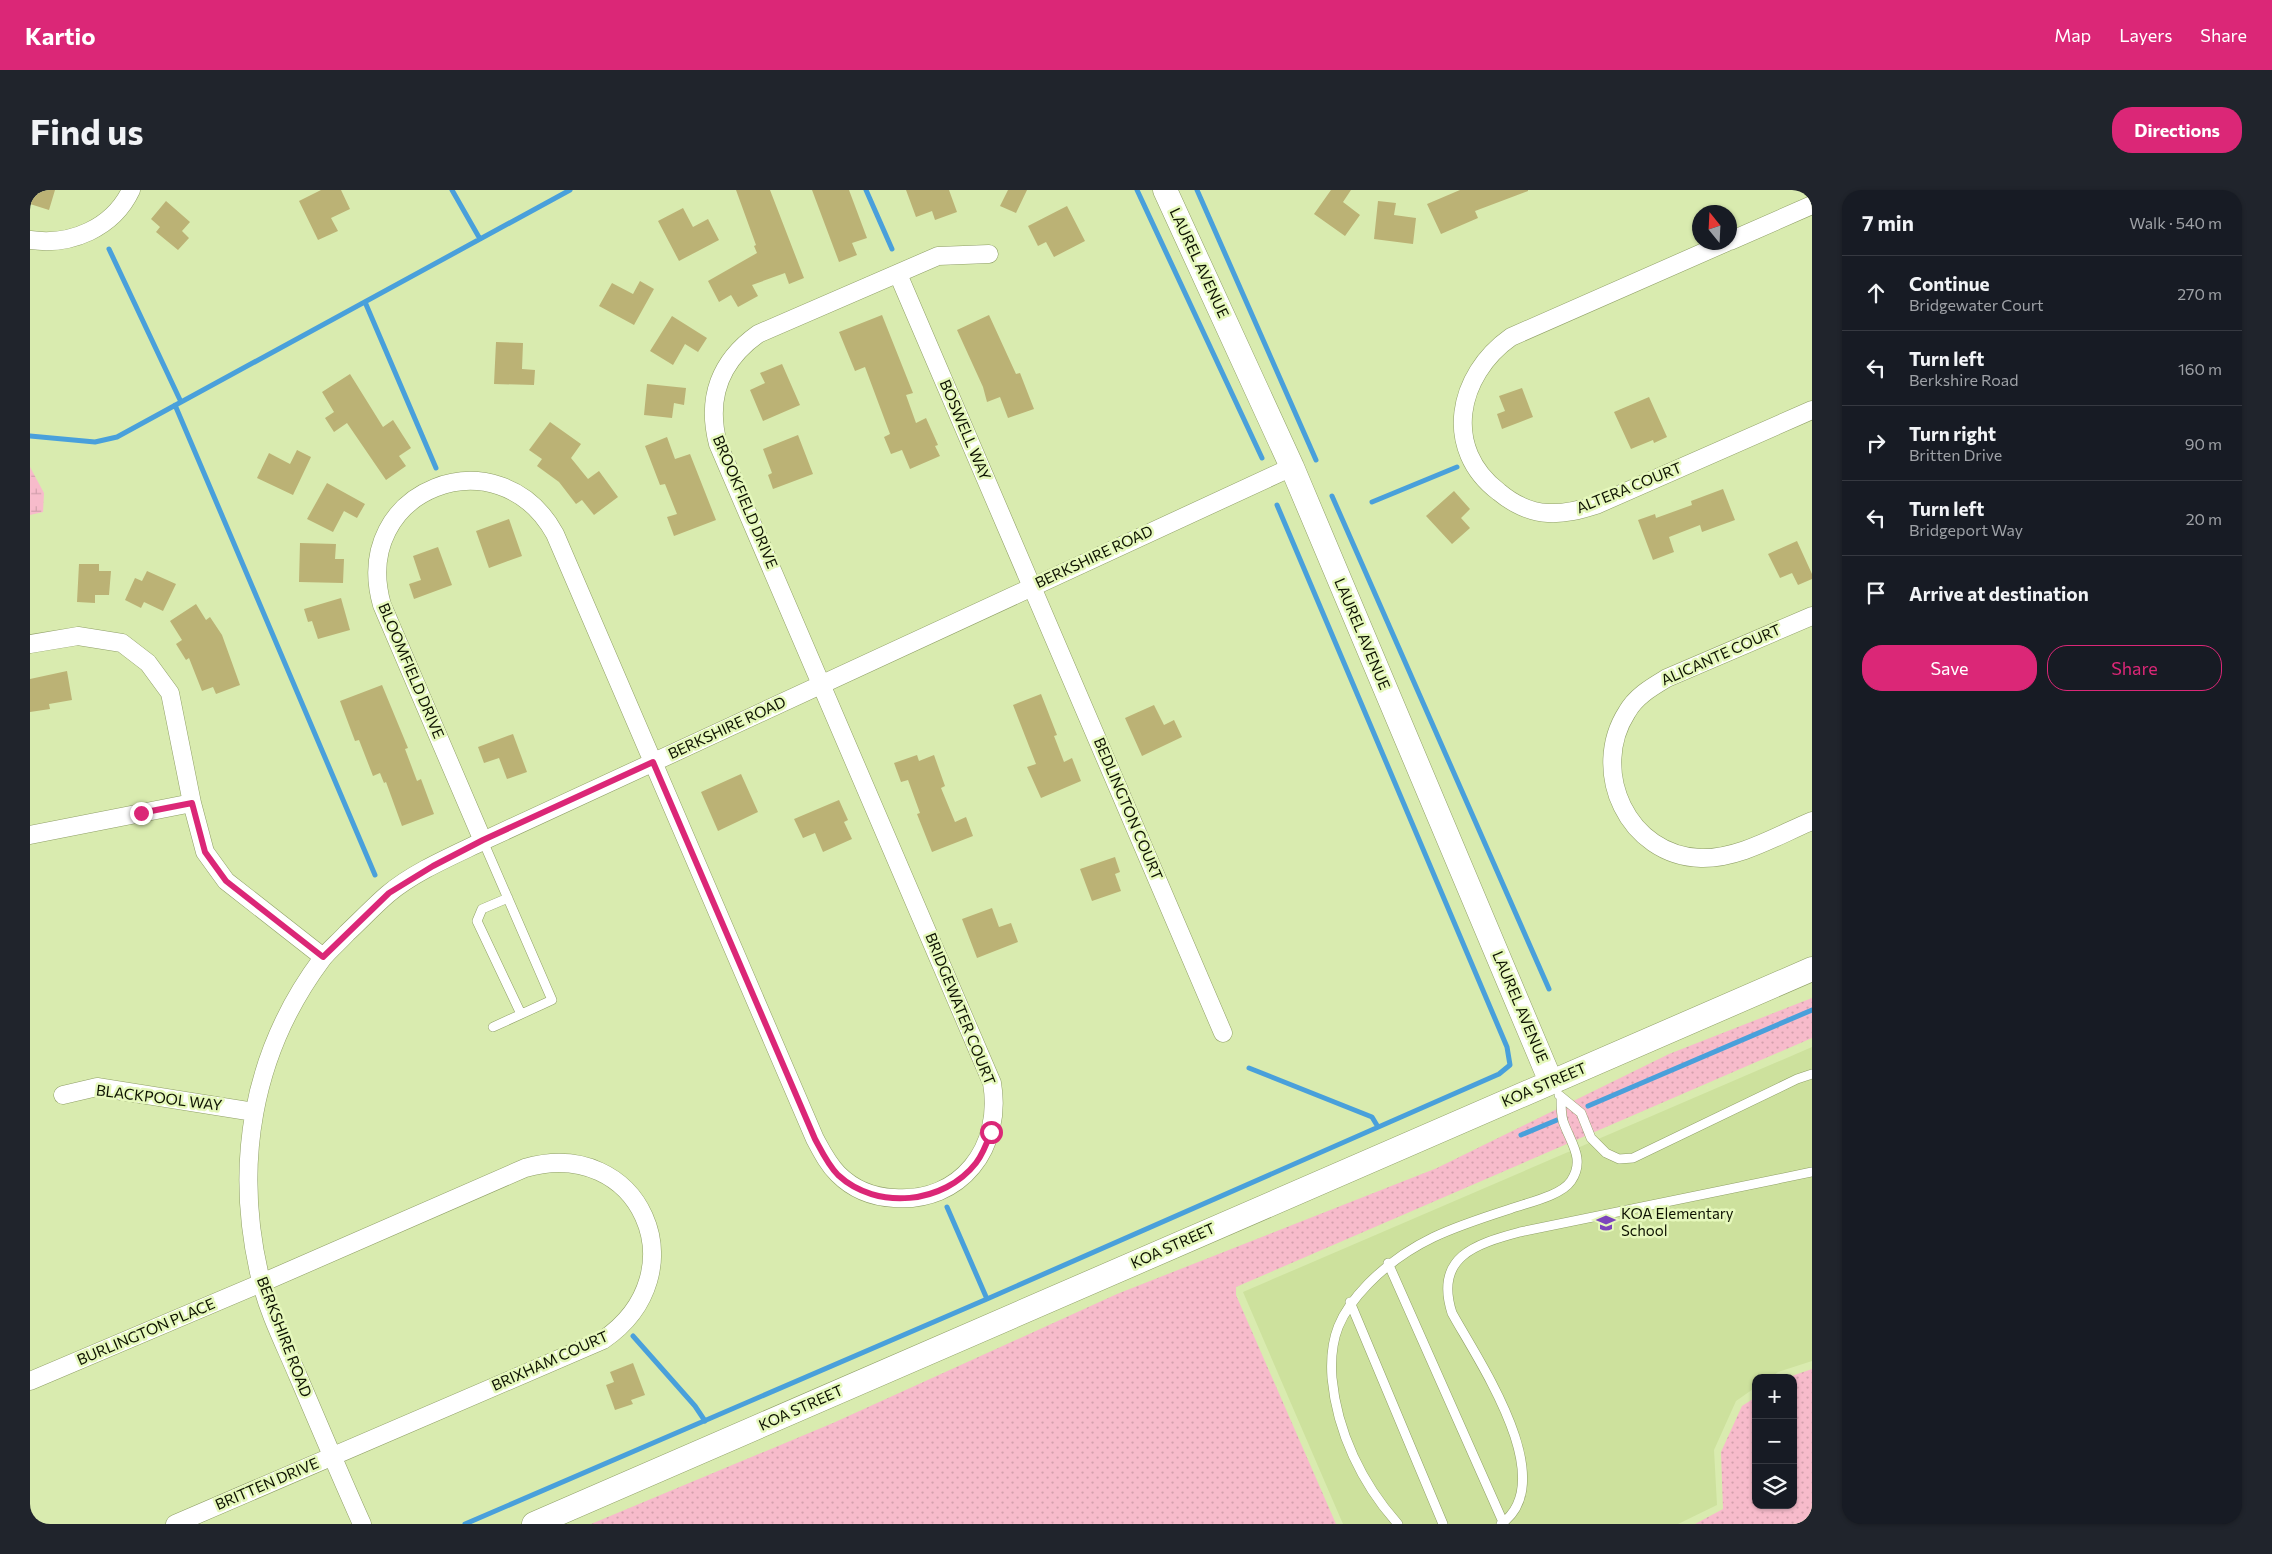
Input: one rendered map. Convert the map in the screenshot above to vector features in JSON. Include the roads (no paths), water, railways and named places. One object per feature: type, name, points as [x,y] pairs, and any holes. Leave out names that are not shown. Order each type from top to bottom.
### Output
[{"type":"main road","name":"LAUREL AVENUE","points":[[1165,190],[1292,467],[1556,1090]]},
{"type":"main road","name":"KOA STREET","points":[[534,1524],[1556,1090],[1812,970]]},
{"type":"street","points":[[30,240],[58,241],[94,230],[116,214],[131,190]]},
{"type":"street","name":"ALTERA COURT","points":[[1737,238],[1812,205]]},
{"type":"street","name":"ALTERA COURT","points":[[1710,250],[1511,338],[1497,347],[1476,374],[1468,388],[1464,406],[1463,423],[1469,456],[1484,480],[1506,498],[1524,507],[1546,513],[1572,512],[1596,505],[1812,410]]},
{"type":"street","name":"BROOKFIELD DRIVE","points":[[822,684],[718,444],[714,422],[714,399],[725,369],[733,355],[743,344],[776,324],[938,256],[989,254]]},
{"type":"street","name":"BOSWELL WAY","points":[[898,274],[1032,586]]},
{"type":"street","name":"BERKSHIRE ROAD","points":[[362,1524],[276,1326],[262,1283],[253,1243],[248,1197],[249,1146],[264,1067],[280,1028],[301,990],[323,957],[389,893],[433,866],[483,840],[1292,467]]},
{"type":"street","name":"BLOOMFIELD DRIVE","points":[[483,840],[410,673],[378,592],[378,564],[383,538],[395,517],[412,500],[422,494],[452,484],[468,482],[495,484],[520,495],[542,516],[554,534],[653,762]]},
{"type":"street","name":"BEDLINGTON COURT","points":[[1032,586],[1223,1033]]},
{"type":"street","name":"ALICANTE COURT","points":[[1812,616],[1667,678],[1650,688],[1627,711],[1620,725],[1614,740],[1611,767],[1617,797],[1632,823],[1654,843],[1684,856],[1701,858],[1722,856],[1743,850],[1812,821]]},
{"type":"street","points":[[30,644],[78,636],[122,643],[148,663],[170,693],[192,803],[205,852],[226,881],[323,957]]},
{"type":"street","name":"BRIDGEWATER COURT","points":[[653,762],[811,1130],[827,1161],[838,1174],[851,1184],[865,1192],[885,1198],[904,1199],[926,1196],[946,1188],[961,1178],[976,1163],[985,1149],[995,1114],[992,1084],[822,684]]},
{"type":"street","points":[[30,835],[192,803]]},
{"type":"street","name":"BLACKPOOL WAY","points":[[63,1094],[97,1088],[254,1112]]},
{"type":"street","name":"BRIXHAM COURT","points":[[262,1283],[525,1168],[540,1164],[570,1163],[599,1170],[623,1186],[643,1214],[651,1242],[652,1269],[641,1301],[629,1319],[616,1331],[603,1340],[332,1456]]},
{"type":"street","name":"BURLINGTON PLACE","points":[[30,1381],[262,1283]]},
{"type":"street","name":"BRITTEN DRIVE","points":[[175,1524],[332,1456]]},
{"type":"lane","points":[[483,840],[552,1000],[493,1027]]},
{"type":"lane","points":[[508,898],[482,909],[477,921],[520,1014]]},
{"type":"lane","points":[[1556,1090],[1581,1113],[1591,1138],[1606,1153],[1619,1159],[1633,1158],[1797,1079],[1812,1074]]},
{"type":"lane","points":[[1398,1524],[1378,1502],[1352,1453],[1335,1407],[1332,1371],[1333,1344],[1336,1328],[1350,1302],[1388,1264],[1411,1248],[1461,1225],[1543,1198],[1561,1190],[1570,1182],[1575,1172],[1577,1151],[1563,1120],[1556,1090]]},
{"type":"lane","points":[[1388,1264],[1502,1523],[1517,1505],[1524,1488],[1523,1469],[1518,1443],[1505,1412],[1452,1313],[1447,1297],[1447,1282],[1452,1266],[1464,1253],[1486,1242],[1520,1232],[1812,1172]]},
{"type":"lane","points":[[1350,1302],[1443,1524]]},
{"type":"waterway","points":[[452,190],[480,239]]},
{"type":"waterway","points":[[30,436],[95,442],[117,437],[570,190]]},
{"type":"waterway","points":[[866,190],[892,249]]},
{"type":"waterway","points":[[1137,190],[1262,458]]},
{"type":"waterway","points":[[1197,190],[1316,460]]},
{"type":"waterway","points":[[109,249],[181,402]]},
{"type":"waterway","points":[[365,302],[436,468]]},
{"type":"waterway","points":[[175,405],[375,875]]},
{"type":"waterway","points":[[1372,502],[1457,467]]},
{"type":"waterway","points":[[1332,496],[1549,989]]},
{"type":"waterway","points":[[465,1524],[987,1299],[1499,1074],[1510,1065],[1507,1047],[1277,505]]},
{"type":"waterway","points":[[1588,1106],[1812,1010]]},
{"type":"waterway","points":[[1249,1068],[1372,1117],[1378,1127]]},
{"type":"waterway","points":[[1521,1135],[1557,1120]]},
{"type":"waterway","points":[[947,1207],[987,1299]]},
{"type":"waterway","points":[[633,1336],[695,1406],[705,1421]]},
{"type":"place","name":"KOA Elementary School","points":[[1606,1223]]}]
